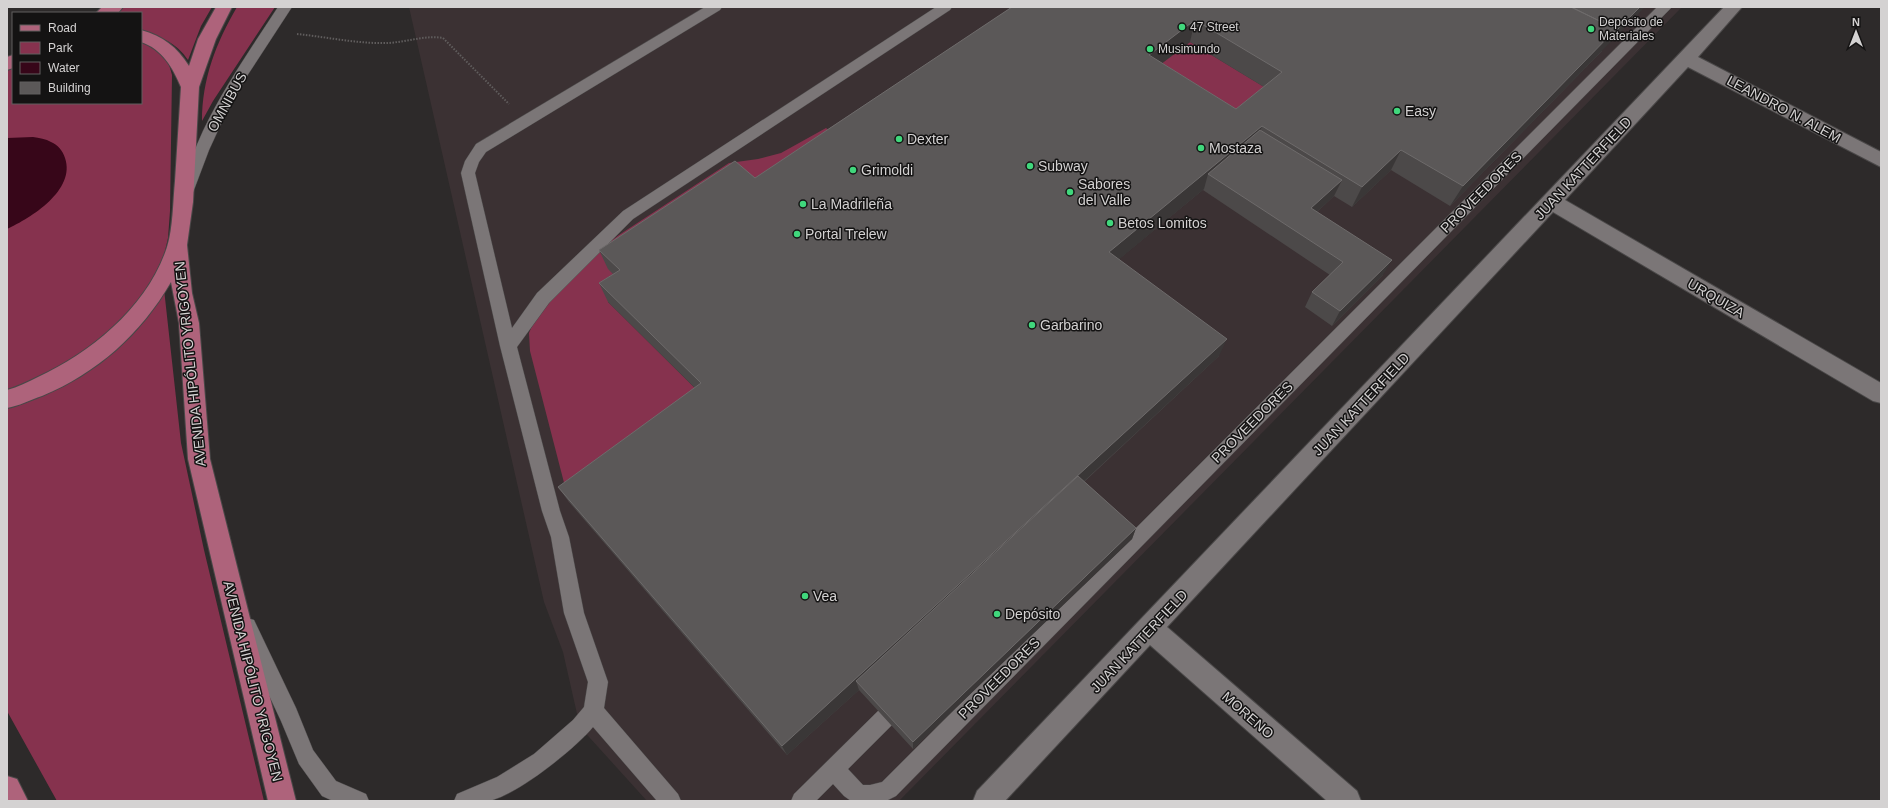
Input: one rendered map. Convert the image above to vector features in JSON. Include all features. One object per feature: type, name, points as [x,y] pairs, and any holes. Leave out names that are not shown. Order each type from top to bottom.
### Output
[{"type":"main road","points":[[190,87],[206,39],[224,7]]},
{"type":"main road","points":[[142,36],[161,44],[175,56],[183,69],[190,87]]},
{"type":"main road","name":"AVENIDA HIPÓLITO YRIGOYEN","points":[[190,87],[183,202],[177,245],[182,293],[189,323],[199,459],[282,801]]},
{"type":"main road","points":[[7,399],[55,380],[98,353],[123,330],[150,297],[165,274],[177,245]]},
{"type":"main road","points":[[7,788],[14,801]]},
{"type":"street","name":"JUAN KATTERFIELD","points":[[987,801],[1150,630],[1734,7]]},
{"type":"street","name":"LEANDRO N. ALEM","points":[[1686,58],[1881,160]]},
{"type":"street","name":"URQUIZA","points":[[1551,201],[1881,394]]},
{"type":"street","name":"MORENO","points":[[1150,630],[1347,801]]},
{"type":"lane","name":"OMNIBUS","points":[[183,202],[202,150],[218,116],[234,87],[285,7]]},
{"type":"lane","points":[[464,801],[504,784],[541,761],[580,727],[593,711],[598,682],[574,613],[560,537],[551,511],[508,346],[468,174],[472,161],[481,148],[525,120],[715,7]]},
{"type":"lane","points":[[508,346],[543,298],[628,215],[945,7]]},
{"type":"lane","name":"PROVEEDORES","points":[[834,768],[852,791],[863,797],[877,795],[889,789],[1664,7]]},
{"type":"lane","points":[[232,595],[289,715],[306,757],[329,789],[359,801]]},
{"type":"lane","points":[[593,711],[671,801]]},
{"type":"lane","points":[[801,801],[885,718]]},
{"type":"path","points":[[289,33],[388,43],[405,42],[428,37],[442,38],[525,120]]},
{"type":"shaded area","points":[[409,7],[1682,7],[899,801],[647,801],[580,727],[563,652],[544,602]]},
{"type":"green space","points":[[123,7],[212,7],[201,26],[188,60],[179,49],[168,41],[142,31],[142,12],[116,12]]},
{"type":"green space","points":[[237,7],[275,7],[213,101],[202,121],[205,91],[212,62],[223,34]]},
{"type":"green space","points":[[1190,42],[1274,93],[1230,130],[1145,76]]},
{"type":"green space","points":[[142,43],[153,47],[162,54],[168,63],[172,75],[170,211],[168,238],[162,264],[148,290],[126,319],[65,367],[24,385],[7,390],[7,69],[12,66],[12,104],[142,104]]},
{"type":"green space","points":[[826,128],[836,136],[608,302],[707,400],[569,502],[530,351],[529,333],[538,312],[581,264],[619,235],[729,163],[758,159],[781,153]]},
{"type":"green space","points":[[164,289],[181,443],[204,550],[264,801],[57,801],[7,711],[7,408],[60,386],[109,355],[137,330],[152,310]]},
{"type":"water","points":[[33,137],[49,141],[62,151],[67,170],[64,181],[58,192],[39,210],[28,218],[7,229],[7,138]]},
{"type":"building","points":[[1012,7],[1571,7],[1616,29],[1463,186],[1401,150],[1362,187],[1262,126],[1109,252],[1227,339],[782,746],[558,487],[701,383],[599,283],[620,270],[599,250],[735,161],[755,178]],"holes":[[[1195,20],[1282,72],[1236,109],[1149,55]]]},
{"type":"building","points":[[1571,7],[1640,7],[1613,34],[1616,29]]},
{"type":"building","points":[[1260,130],[1342,180],[1311,208],[1392,260],[1340,311],[1312,292],[1343,262],[1208,174]]},
{"type":"building","name":"Depósito","points":[[1078,476],[1136,528],[913,742],[856,681]]},
{"type":"place","name":"47 Street","points":[[1182,27]]},
{"type":"place","name":"Depósito de Materiales","points":[[1591,29]]},
{"type":"place","name":"Musimundo","points":[[1150,49]]},
{"type":"place","name":"Easy","points":[[1397,111]]},
{"type":"place","name":"Dexter","points":[[899,139]]},
{"type":"place","name":"Mostaza","points":[[1201,148]]},
{"type":"place","name":"Subway","points":[[1030,166]]},
{"type":"place","name":"Grimoldi","points":[[853,170]]},
{"type":"place","name":"Sabores del Valle","points":[[1070,192]]},
{"type":"place","name":"La Madrileña","points":[[803,204]]},
{"type":"place","name":"Betos Lomitos","points":[[1110,223]]},
{"type":"place","name":"Portal Trelew","points":[[797,234]]},
{"type":"place","name":"Garbarino","points":[[1032,325]]},
{"type":"place","name":"Vea","points":[[805,596]]},
{"type":"place","name":"Depósito","points":[[997,614]]}]
